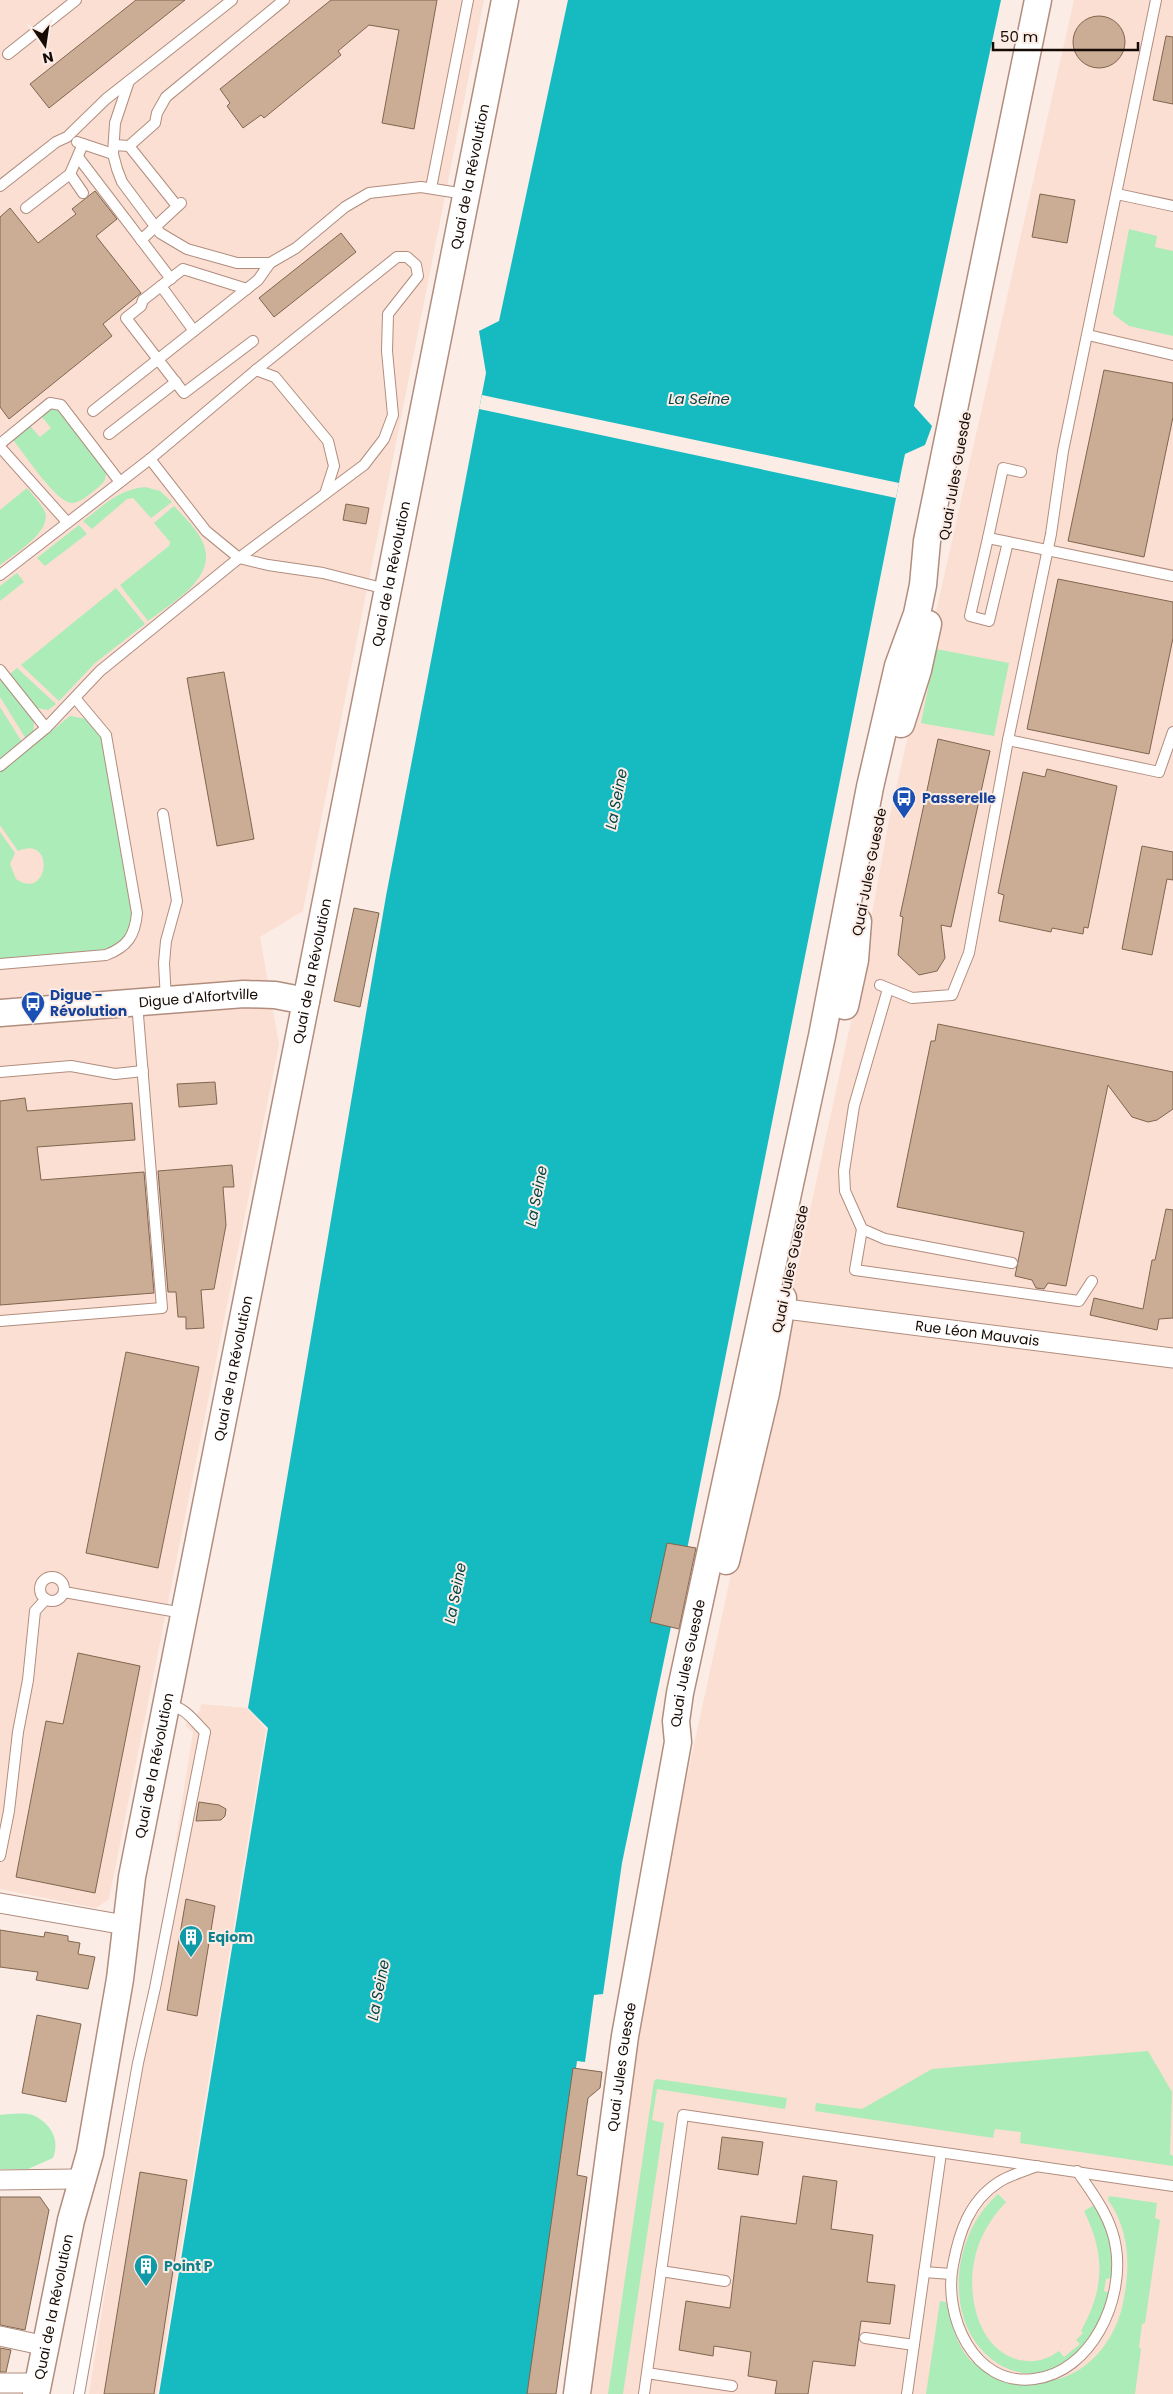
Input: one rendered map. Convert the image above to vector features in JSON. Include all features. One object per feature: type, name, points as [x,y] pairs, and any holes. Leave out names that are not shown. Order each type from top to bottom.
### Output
[{"type":"main road","name":"Quai de la Révolution","points":[[37,2388],[71,2220],[90,2153],[120,1980],[132,1877],[386,589],[506,0]]},
{"type":"main road","name":"Quai Jules Guesde","points":[[577,2394],[625,2036],[678,1742],[695,1706],[721,1582],[766,1393],[772,1308],[842,975],[870,788],[898,666],[917,614],[923,585],[927,541],[1038,0]]},
{"type":"main road","name":"Quai Jules Guesde","points":[[842,975],[855,960],[858,924],[882,801],[897,736],[918,670],[938,575],[954,468],[1057,0]]},
{"type":"main road","name":"Digue d'Alfortville","points":[[0,1013],[256,993],[306,1000]]},
{"type":"main road","name":"Quai de la Révolution","points":[[71,2220],[74,2179],[89,2076],[108,1978],[124,1934]]},
{"type":"street","name":"Rue Léon Mauvais","points":[[772,1308],[1173,1358]]},
{"type":"street","points":[[0,1903],[124,1934]]},
{"type":"street","points":[[0,2180],[74,2179]]},
{"type":"street","points":[[0,2336],[46,2346]]},
{"type":"street","points":[[0,2383],[37,2388]]},
{"type":"lane","points":[[8,54],[76,0]]},
{"type":"lane","points":[[0,186],[49,148],[67,138],[106,99],[232,0]]},
{"type":"lane","points":[[67,138],[83,144],[114,149],[129,146],[155,123],[157,113],[166,97],[284,0]]},
{"type":"lane","points":[[431,188],[468,0]]},
{"type":"lane","points":[[1092,1281],[1079,1301],[855,1270],[862,1230],[845,1191],[844,1171],[854,1106],[884,987],[912,998],[952,995],[969,953],[1008,740],[1047,550],[1063,451],[1156,0]]},
{"type":"lane","points":[[129,81],[115,123],[114,149],[122,182],[156,228],[160,233],[187,249],[237,263],[270,263]]},
{"type":"lane","points":[[26,208],[70,174],[83,144]]},
{"type":"lane","points":[[129,146],[179,205],[141,240]]},
{"type":"lane","points":[[78,156],[170,279]]},
{"type":"lane","points":[[70,174],[83,192]]},
{"type":"lane","points":[[93,411],[248,289],[258,280],[270,263],[296,248],[345,207],[369,193],[421,187],[466,194]]},
{"type":"lane","points":[[1117,194],[1173,206]]},
{"type":"lane","points":[[0,574],[150,459],[256,370],[396,257],[407,257],[416,265],[418,276],[388,314],[387,351],[393,415],[384,439],[364,465],[239,558],[100,671],[46,728],[0,766]]},
{"type":"lane","points":[[248,289],[183,270],[143,300],[141,306],[126,318],[184,393],[253,341]]},
{"type":"lane","points":[[161,286],[194,331]]},
{"type":"lane","points":[[1088,335],[1173,355]]},
{"type":"lane","points":[[256,370],[275,377],[328,442],[334,466],[325,494]]},
{"type":"lane","points":[[109,434],[176,382]]},
{"type":"lane","points":[[67,522],[0,445],[50,404],[61,405],[120,482]]},
{"type":"lane","points":[[150,459],[206,531],[239,558],[268,565],[323,573],[386,589]]},
{"type":"lane","points":[[1008,542],[989,621],[970,616],[1003,468],[1021,472]]},
{"type":"lane","points":[[988,538],[1173,576]]},
{"type":"lane","points":[[0,670],[46,728]]},
{"type":"lane","points":[[0,964],[106,955],[120,950],[128,942],[136,924],[137,913],[106,735],[75,698]]},
{"type":"lane","points":[[1008,740],[1159,772],[1173,732]]},
{"type":"lane","points":[[162,814],[177,901],[165,948],[166,1000]]},
{"type":"lane","points":[[0,1321],[162,1308],[137,1002]]},
{"type":"lane","points":[[0,1072],[71,1066],[115,1074],[143,1071]]},
{"type":"lane","points":[[862,1230],[885,1239],[1012,1263]]},
{"type":"lane","points":[[48,1578],[59,1580],[64,1592],[55,1601],[46,1599],[42,1595],[41,1588],[48,1578]]},
{"type":"lane","points":[[64,1592],[184,1613]]},
{"type":"lane","points":[[0,1856],[9,1811],[18,1732],[30,1674],[36,1611],[46,1599]]},
{"type":"lane","points":[[79,2394],[138,2063],[156,1988],[205,1732],[185,1710],[179,1706],[166,1704]]},
{"type":"lane","points":[[644,2394],[682,2115],[1173,2186]]},
{"type":"lane","points":[[907,2394],[941,2153]]},
{"type":"lane","points":[[1038,2166],[998,2182],[974,2206],[958,2234],[951,2274],[951,2304],[960,2335],[973,2354],[992,2370],[1011,2378],[1034,2380],[1060,2371],[1081,2356],[1095,2341],[1114,2292],[1116,2248],[1111,2227],[1098,2201],[1077,2171]]},
{"type":"lane","points":[[661,2272],[725,2280]]},
{"type":"lane","points":[[924,2272],[951,2274]]},
{"type":"lane","points":[[865,2338],[914,2345]]},
{"type":"lane","points":[[647,2374],[732,2386]]},
{"type":"shaded area","points":[[0,0],[484,0],[303,911],[260,937],[279,1044],[109,1899],[96,1908],[0,1889]]},
{"type":"shaded area","points":[[1074,0],[1173,0],[1173,2394],[580,2394],[631,2035],[860,980],[889,820]]},
{"type":"shaded area","points":[[201,1704],[247,1708],[266,1729],[157,2394],[89,2394],[193,1732],[185,1725],[200,1711]]},
{"type":"green space","points":[[1129,229],[1157,236],[1155,247],[1173,251],[1173,336],[1129,326],[1113,314]]},
{"type":"green space","points":[[52,408],[59,409],[105,467],[106,478],[103,483],[78,502],[71,503],[57,494],[40,476],[13,440],[30,426],[40,437],[51,428],[42,417]]},
{"type":"green space","points":[[145,487],[160,491],[172,502],[151,518],[133,498],[127,499],[92,529],[83,521],[119,495],[136,488]]},
{"type":"green space","points":[[27,488],[44,510],[46,518],[44,526],[31,541],[0,565],[0,510]]},
{"type":"green space","points":[[174,506],[201,539],[206,552],[205,565],[200,576],[191,587],[148,621],[120,585],[169,546],[170,542],[154,523]]},
{"type":"green space","points":[[79,525],[87,534],[45,566],[37,558]]},
{"type":"green space","points":[[17,573],[24,582],[0,601],[0,586]]},
{"type":"green space","points":[[116,588],[145,624],[95,663],[59,701],[21,665]]},
{"type":"green space","points":[[936,649],[1009,663],[994,736],[921,723]]},
{"type":"green space","points":[[17,668],[56,704],[48,710],[36,708],[10,674]]},
{"type":"green space","points":[[2,679],[21,700],[32,717],[34,725],[32,732],[26,739],[0,697],[0,681]]},
{"type":"green space","points":[[0,707],[22,742],[0,760]]},
{"type":"green space","points":[[70,716],[87,719],[101,735],[133,916],[131,927],[123,939],[110,949],[0,960],[0,832],[15,853],[10,864],[16,879],[27,884],[36,882],[41,876],[44,867],[43,858],[38,851],[30,848],[18,851],[0,825],[0,772]]},
{"type":"green space","points":[[1148,2051],[1172,2092],[1170,2154],[1173,2156],[1173,2166],[1020,2143],[1021,2132],[995,2129],[993,2138],[815,2111],[816,2103],[862,2109],[932,2069]]},
{"type":"green space","points":[[657,2079],[787,2098],[785,2109],[657,2089],[652,2120],[664,2123],[623,2394],[608,2394],[654,2081]]},
{"type":"green space","points":[[27,2114],[35,2116],[46,2124],[55,2140],[56,2146],[53,2158],[28,2169],[0,2169],[0,2115]]},
{"type":"green space","points":[[998,2194],[1006,2202],[990,2222],[978,2245],[972,2276],[972,2291],[979,2321],[985,2334],[994,2346],[1005,2354],[1019,2360],[1040,2360],[1050,2357],[1059,2351],[1064,2357],[1080,2344],[1076,2340],[1083,2333],[1081,2331],[1095,2300],[1099,2271],[1096,2242],[1084,2211],[1094,2205],[1106,2231],[1112,2259],[1112,2278],[1106,2279],[1104,2291],[1110,2293],[1101,2321],[1095,2333],[1080,2350],[1064,2363],[1048,2371],[1030,2374],[1014,2371],[998,2364],[984,2352],[973,2337],[964,2319],[959,2285],[963,2251],[977,2220],[986,2206]]},
{"type":"green space","points":[[1109,2196],[1157,2203],[1155,2218],[1160,2220],[1145,2323],[1142,2324],[1135,2394],[926,2394],[940,2301],[946,2302],[958,2341],[971,2361],[988,2372],[1006,2379],[1044,2382],[1062,2378],[1080,2369],[1095,2357],[1108,2340],[1116,2325],[1124,2301],[1127,2275],[1127,2255],[1122,2227],[1108,2200]]},
{"type":"water","name":"La Seine","points":[[568,0],[1001,0],[914,406],[932,426],[925,445],[905,454],[691,1530],[622,1863],[603,1994],[594,1995],[585,2062],[577,2061],[530,2394],[159,2394],[268,1728],[248,1708],[386,896],[486,373],[479,331],[499,321]]},
{"type":"pier","points":[[482,395],[899,483],[896,498],[479,409]]},
{"type":"building","points":[[136,0],[185,0],[49,108],[30,84]]},
{"type":"building","points":[[331,0],[437,0],[414,129],[382,123],[399,30],[369,25],[338,51],[341,55],[264,118],[261,115],[243,128],[227,106],[230,103],[220,89]]},
{"type":"building","points":[[1094,16],[1104,16],[1113,20],[1121,28],[1125,42],[1121,56],[1113,64],[1104,68],[1094,68],[1085,64],[1077,56],[1073,47],[1073,37],[1077,28],[1085,20]]},
{"type":"building","points":[[1166,36],[1173,37],[1173,104],[1153,100]]},
{"type":"building","points":[[95,191],[117,219],[96,236],[141,293],[103,324],[112,336],[9,419],[0,407],[0,217],[10,208],[38,243],[76,214],[72,209]]},
{"type":"building","points":[[1040,194],[1075,200],[1067,243],[1032,237]]},
{"type":"building","points":[[341,233],[356,252],[274,317],[259,298]]},
{"type":"building","points":[[1104,370],[1173,383],[1173,417],[1144,557],[1068,541]]},
{"type":"building","points":[[346,504],[369,508],[366,524],[343,520]]},
{"type":"building","points":[[1058,579],[1173,602],[1173,638],[1149,754],[1027,729]]},
{"type":"building","points":[[224,672],[254,839],[217,846],[187,678]]},
{"type":"building","points":[[938,739],[990,751],[951,927],[941,925],[945,958],[937,971],[919,975],[898,955],[903,917],[900,916]]},
{"type":"building","points":[[1047,769],[1117,786],[1088,928],[1084,927],[1083,934],[1052,928],[1051,932],[999,921],[1004,895],[998,893],[1023,772],[1045,777]]},
{"type":"building","points":[[1142,846],[1173,852],[1173,880],[1167,879],[1152,955],[1122,949]]},
{"type":"building","points":[[354,908],[379,913],[360,1007],[334,1001]]},
{"type":"building","points":[[938,1024],[1173,1072],[1173,1109],[1157,1120],[1148,1122],[1132,1117],[1108,1085],[1066,1286],[1048,1283],[1044,1289],[1036,1288],[1032,1280],[1015,1276],[1024,1232],[897,1207],[931,1041],[935,1041]]},
{"type":"building","points":[[215,1082],[217,1104],[179,1107],[177,1084]]},
{"type":"building","points":[[25,1098],[27,1111],[132,1103],[135,1140],[37,1147],[41,1180],[144,1172],[154,1293],[0,1305],[0,1101]]},
{"type":"building","points":[[232,1165],[234,1187],[223,1187],[226,1225],[214,1289],[201,1290],[204,1328],[186,1329],[186,1317],[178,1317],[176,1292],[168,1292],[158,1171]]},
{"type":"building","points":[[1166,1209],[1173,1210],[1173,1318],[1159,1319],[1157,1330],[1090,1315],[1094,1298],[1143,1309],[1152,1260],[1155,1260]]},
{"type":"building","points":[[126,1352],[199,1367],[158,1568],[86,1553]]},
{"type":"building","points":[[667,1543],[696,1548],[679,1629],[650,1622]]},
{"type":"building","points":[[78,1653],[140,1666],[95,1893],[16,1877],[46,1721],[63,1724]]},
{"type":"building","points":[[199,1802],[219,1805],[226,1809],[225,1816],[221,1820],[196,1821]]},
{"type":"building","name":"Eqiom","points":[[186,1899],[215,1906],[197,2016],[167,2010]]},
{"type":"building","points":[[0,1930],[44,1937],[45,1932],[68,1936],[68,1941],[80,1943],[78,1954],[95,1957],[88,1989],[36,1980],[38,1972],[0,1967]]},
{"type":"building","points":[[37,2015],[81,2024],[66,2102],[22,2093]]},
{"type":"building","points":[[573,2068],[602,2072],[600,2088],[588,2098],[577,2175],[587,2177],[556,2394],[527,2394]]},
{"type":"building","points":[[722,2137],[763,2142],[758,2175],[718,2169]]},
{"type":"building","name":"Point P","points":[[140,2172],[187,2180],[154,2394],[104,2394]]},
{"type":"building","points":[[803,2176],[837,2181],[831,2229],[873,2235],[867,2282],[895,2285],[890,2324],[861,2321],[855,2366],[813,2361],[808,2394],[775,2394],[777,2381],[748,2376],[751,2352],[714,2346],[713,2356],[679,2350],[686,2301],[730,2308],[741,2216],[796,2224]]},
{"type":"building","points":[[0,2197],[40,2197],[49,2210],[25,2330],[0,2325]]},
{"type":"building","points":[[0,2348],[11,2350],[6,2372],[0,2372]]},
{"type":"place","name":"Passerelle","points":[[904,819]]},
{"type":"place","name":"Digue - Révolution","points":[[33,1024]]},
{"type":"place","name":"Eqiom","points":[[191,1958]]},
{"type":"place","name":"Point P","points":[[146,2287]]}]
